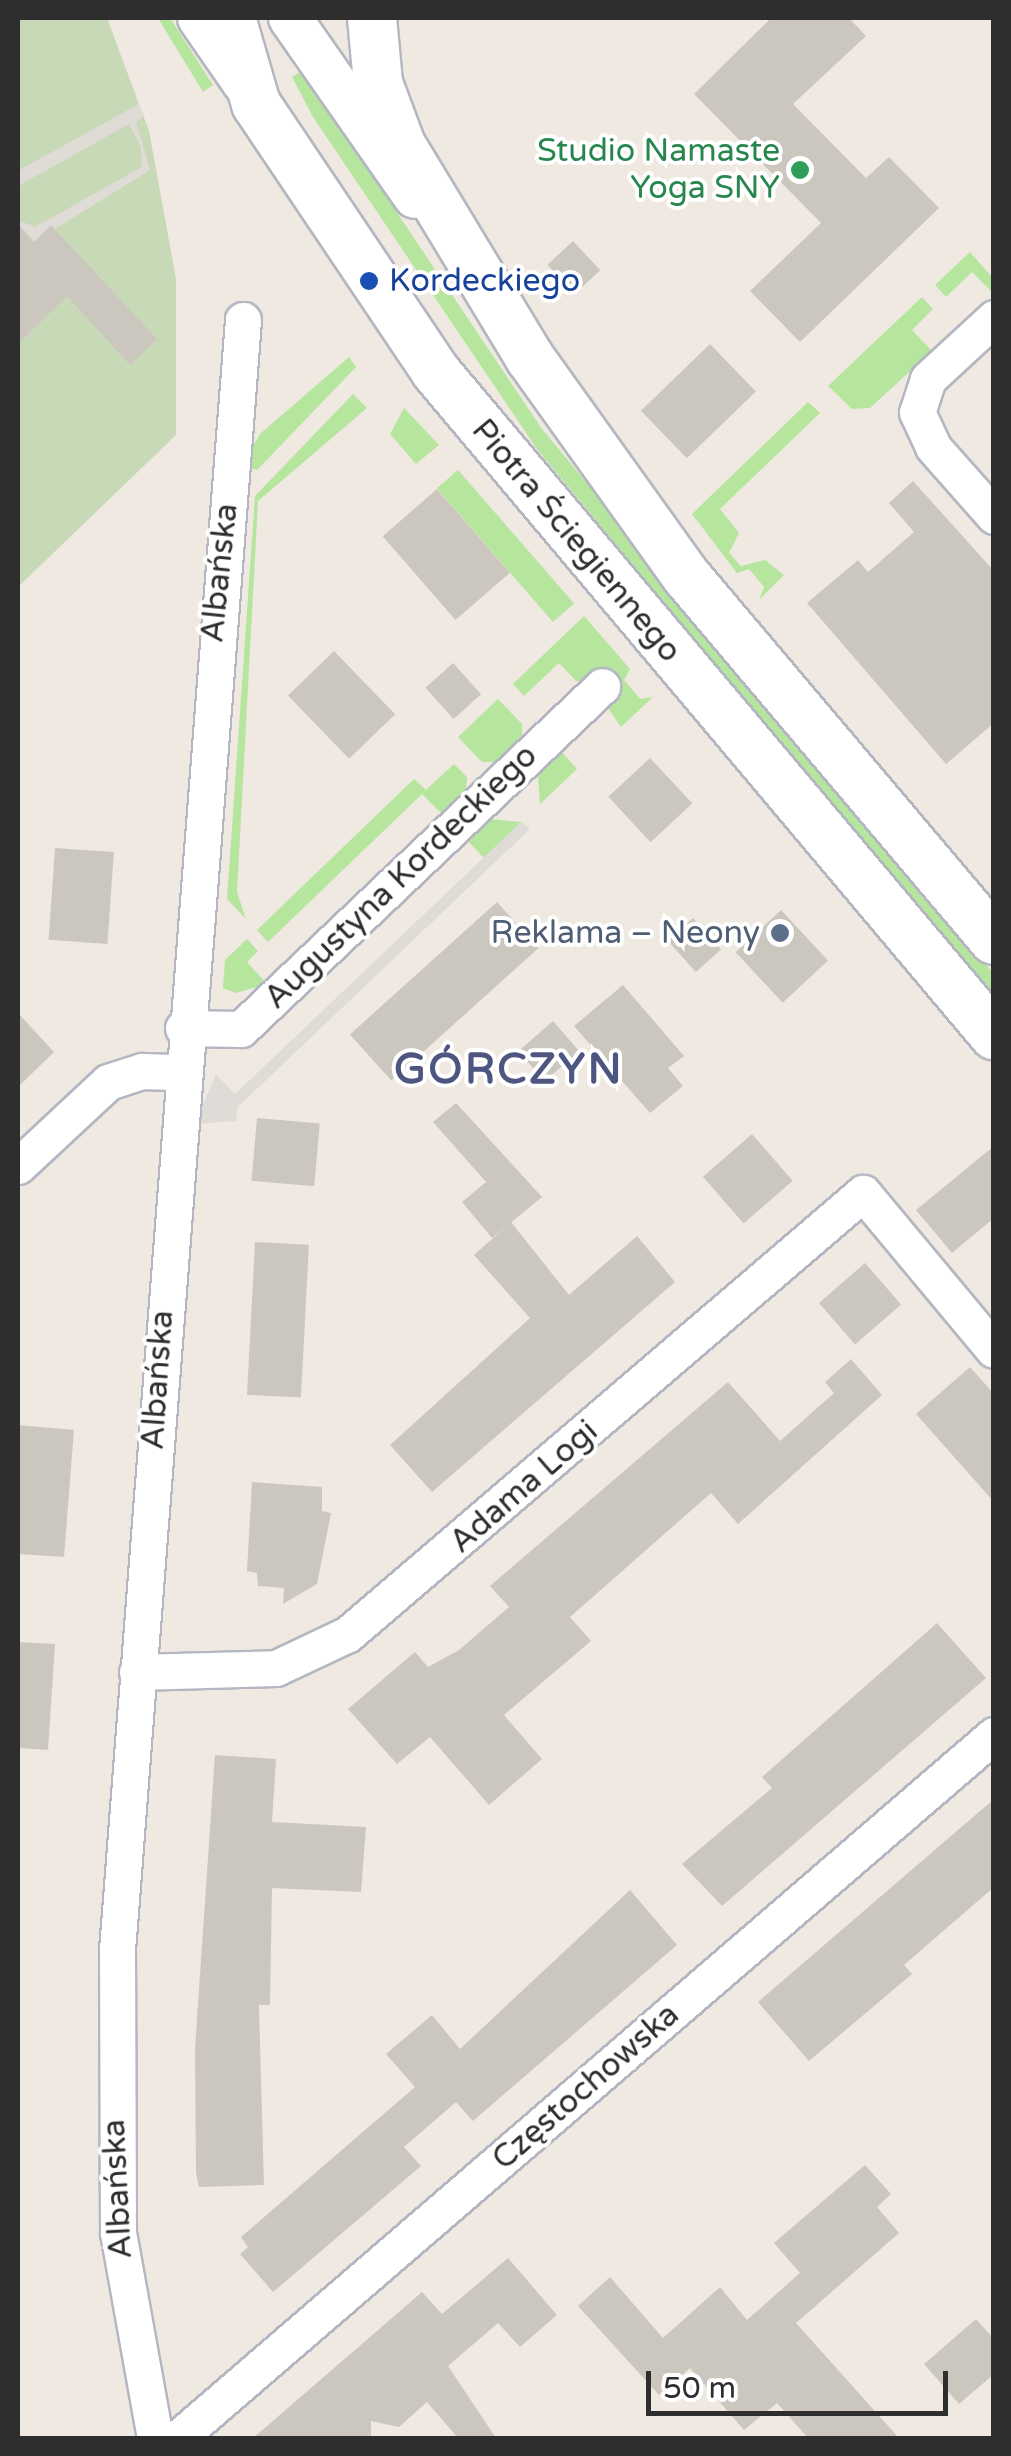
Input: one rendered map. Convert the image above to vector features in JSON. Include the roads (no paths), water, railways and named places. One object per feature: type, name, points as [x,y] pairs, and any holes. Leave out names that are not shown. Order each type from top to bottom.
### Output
[{"type":"main road","points":[[231,18],[247,86]]},
{"type":"main road","points":[[372,18],[387,108],[454,244]]},
{"type":"main road","name":"Piotra Ściegiennego","points":[[247,86],[324,215],[436,372],[994,1034]]},
{"type":"main road","name":"Piotra Ściegiennego","points":[[454,244],[687,577],[994,940]]},
{"type":"street","name":"Piotra Ściegiennego","points":[[199,18],[247,86]]},
{"type":"street","name":"Piotra Ściegiennego","points":[[290,18],[382,158],[454,244]]},
{"type":"street","points":[[994,318],[928,380],[917,412],[933,447],[994,516]]},
{"type":"street","name":"Albańska","points":[[155,2438],[125,2294],[113,2157],[117,1950],[180,1072],[243,320]]},
{"type":"street","name":"Augustyna Kordeckiego","points":[[184,1028],[241,1029],[602,686]]},
{"type":"street","points":[[18,1166],[108,1082],[142,1071],[180,1072]]},
{"type":"street","name":"Adama Logi","points":[[137,1672],[276,1668],[360,1626],[862,1193],[994,1350]]},
{"type":"street","name":"Częstochowska","points":[[178,2438],[994,1735]]},
{"type":"place","name":"Studio Namaste Yoga SNY","points":[[800,170]]},
{"type":"place","name":"Kordeckiego","points":[[369,281]]},
{"type":"place","name":"Reklama – Neony","points":[[780,933]]},
{"type":"district","name":"GÓRCZYN","points":[[509,1070]]}]
